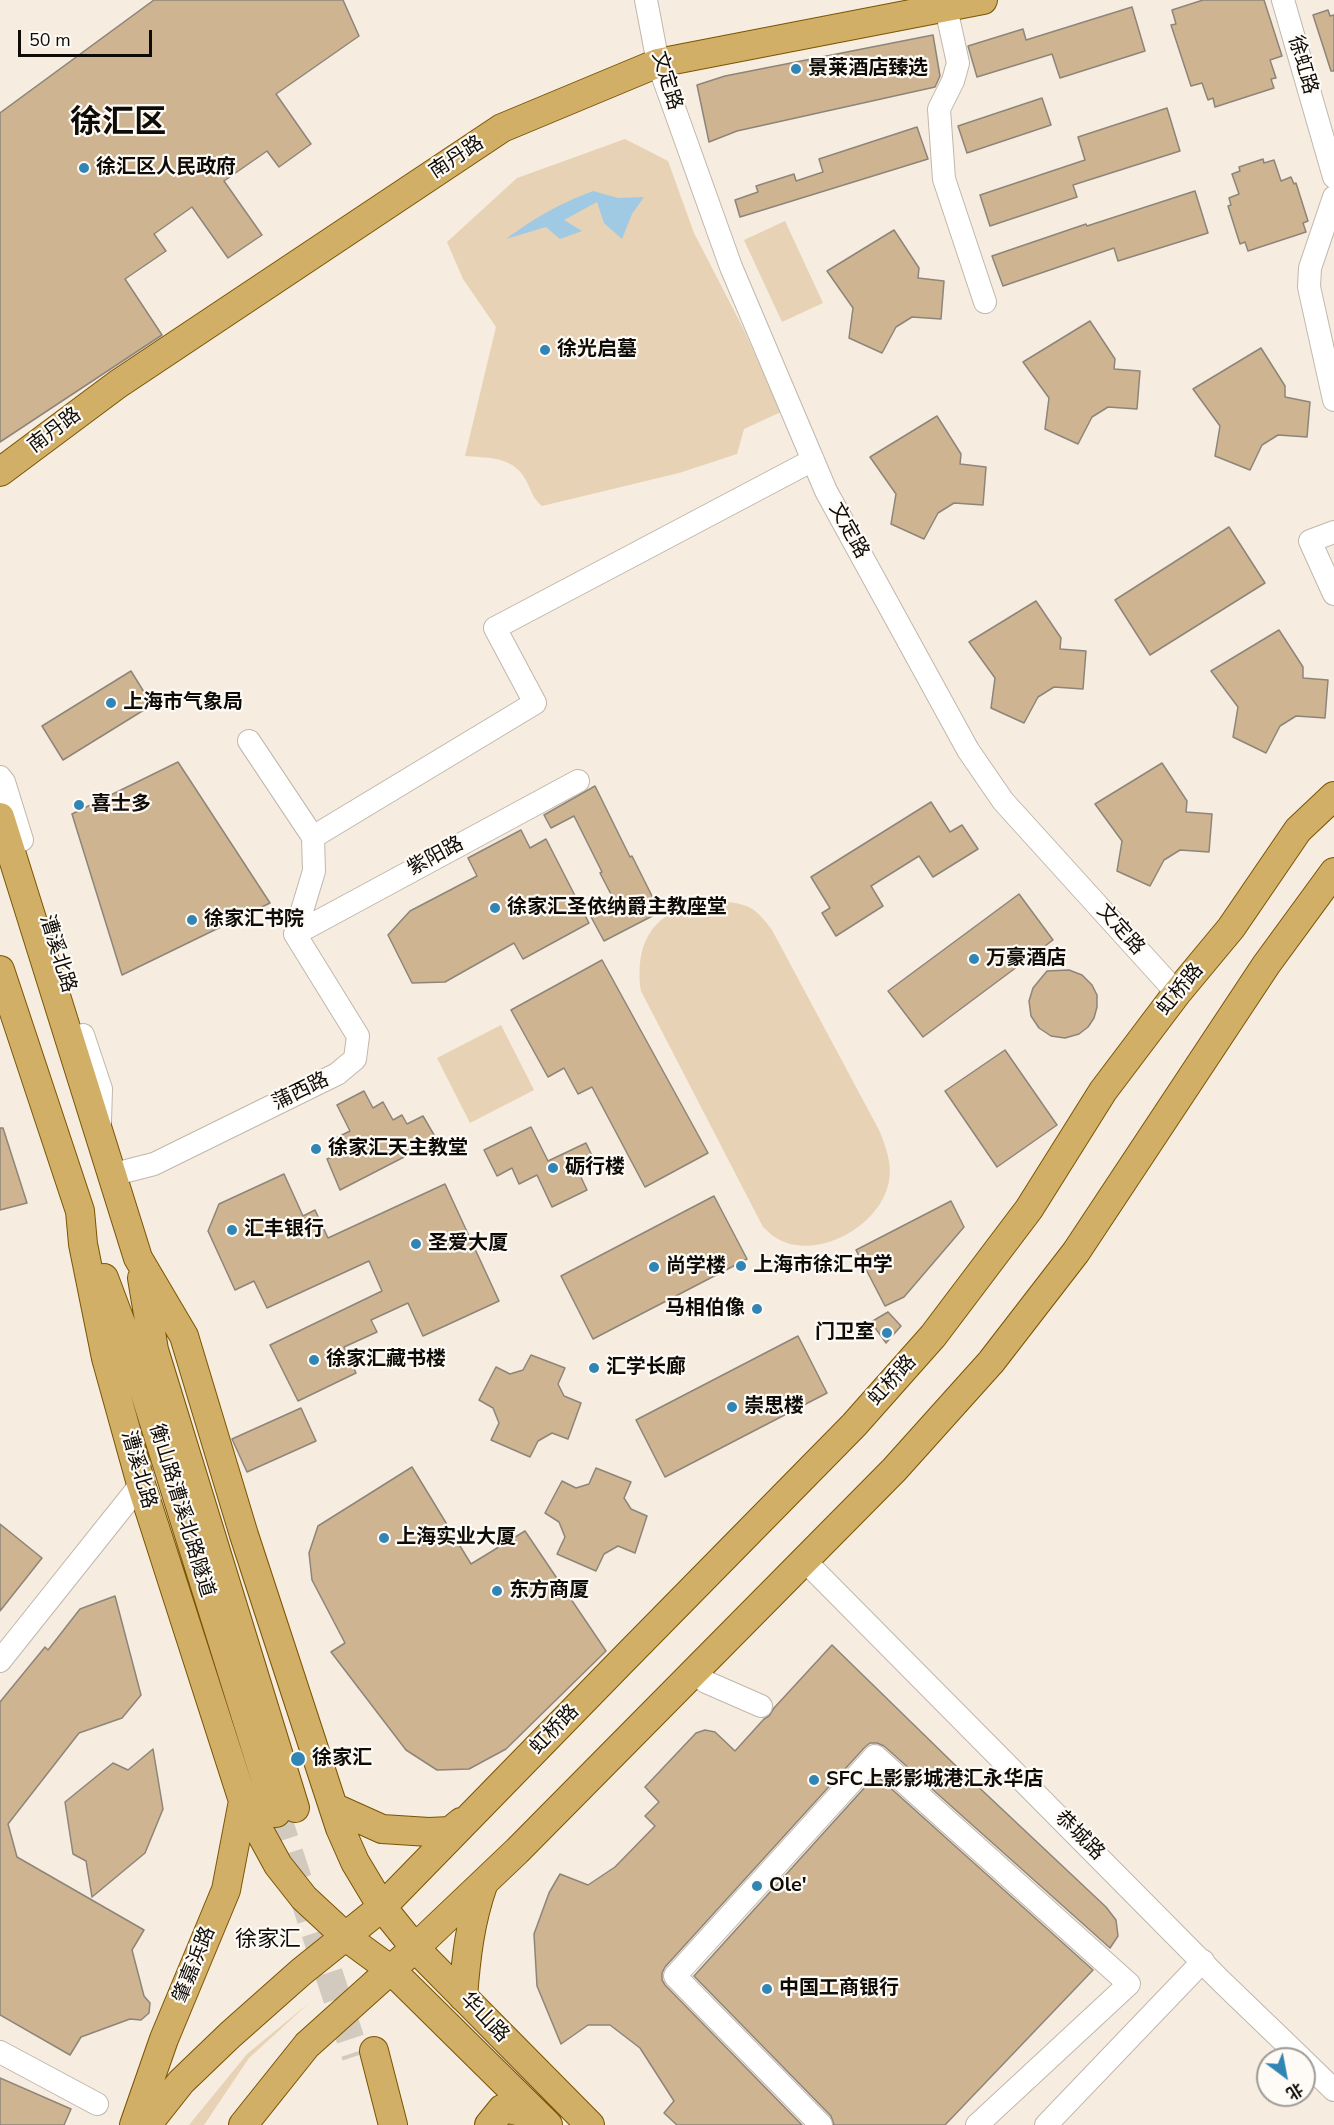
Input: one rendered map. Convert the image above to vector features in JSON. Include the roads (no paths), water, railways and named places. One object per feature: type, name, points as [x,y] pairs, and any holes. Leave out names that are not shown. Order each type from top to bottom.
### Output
[{"type":"main road","name":"南丹路","points":[[0,472],[118,384],[502,128],[658,63],[983,0]]},
{"type":"main road","name":"虹桥路","points":[[382,1907],[854,1425],[933,1336],[1029,1209],[1103,1091],[1177,993],[1232,927],[1298,830],[1334,796]]},
{"type":"main road","name":"漕溪北路","points":[[0,817],[138,1258],[183,1336],[244,1535],[333,1807],[355,1862],[382,1907]]},
{"type":"main road","points":[[243,2125],[307,2044],[391,1970],[483,1883],[694,1673],[894,1470],[991,1362],[1076,1252],[1266,965],[1334,872]]},
{"type":"main road","name":"漕溪北路","points":[[0,970],[80,1211],[83,1244],[106,1358],[141,1484],[243,1801],[278,1865],[304,1898],[346,1938]]},
{"type":"main road","name":"衡山路漕溪北路隧道","points":[[80,1211],[133,1355],[285,1811],[154,1350],[138,1258]]},
{"type":"main road","name":"肇嘉浜路","points":[[134,2125],[164,2039],[226,1890],[243,1801]]},
{"type":"main road","points":[[333,1807],[382,1829],[402,1831],[450,1830],[471,1814]]},
{"type":"main road","points":[[464,1997],[468,1943],[474,1910],[483,1883]]},
{"type":"main road","points":[[147,2125],[182,2082],[230,2035],[301,1972],[382,1907]]},
{"type":"main road","name":"华山路","points":[[382,1907],[415,1948],[590,2125]]},
{"type":"main road","name":"华山路","points":[[346,1938],[391,1970],[548,2125]]},
{"type":"main road","points":[[373,2125],[365,2054],[393,2125]]},
{"type":"main road","points":[[489,2125],[501,2109],[513,2109],[526,2113],[540,2125]]},
{"type":"street","name":"文定路","points":[[646,0],[658,63],[731,267],[826,492],[968,750],[1003,801],[1177,993]]},
{"type":"street","name":"徐虹路","points":[[1283,0],[1333,170]]},
{"type":"street","points":[[946,8],[958,63],[953,81],[939,109],[944,179],[985,302]]},
{"type":"street","points":[[1334,196],[1312,261],[1309,287],[1334,400]]},
{"type":"street","points":[[313,837],[535,703],[495,628],[813,460]]},
{"type":"street","points":[[1334,532],[1311,541],[1334,594]]},
{"type":"street","points":[[249,741],[313,837],[314,871],[295,934]]},
{"type":"street","name":"漕溪北路","points":[[0,777],[4,782],[101,1089],[100,1133]]},
{"type":"street","name":"紫阳路","points":[[295,934],[578,781]]},
{"type":"street","name":"蒲西路","points":[[111,1175],[154,1164],[337,1074],[355,1059],[358,1036],[295,934]]},
{"type":"street","points":[[0,1661],[141,1484]]},
{"type":"street","name":"恭城路","points":[[805,1561],[1290,2047]]},
{"type":"street","points":[[694,1673],[706,1682],[761,1706]]},
{"type":"street","points":[[822,2125],[675,1976],[874,1756],[1129,1984],[977,2125]]},
{"type":"street","points":[[1046,2125],[1203,1961]]},
{"type":"street","points":[[0,2052],[97,2104]]},
{"type":"street","name":"恭城路","points":[[1316,2073],[1334,2090]]},
{"type":"water","points":[[593,191],[618,198],[644,197],[632,214],[622,239],[604,223],[597,202],[564,220],[582,231],[560,239],[546,227],[506,239],[548,212]]},
{"type":"tunnel","points":[[276,1813],[356,2056]]},
{"type":"place","name":"景莱酒店臻选","points":[[796,69]]},
{"type":"place","name":"徐汇区人民政府","points":[[84,168]]},
{"type":"place","name":"徐光启墓","points":[[545,350]]},
{"type":"place","name":"上海市气象局","points":[[111,703]]},
{"type":"place","name":"喜士多","points":[[79,805]]},
{"type":"place","name":"徐家汇圣依纳爵主教座堂","points":[[495,908]]},
{"type":"place","name":"徐家汇书院","points":[[192,920]]},
{"type":"place","name":"万豪酒店","points":[[974,959]]},
{"type":"place","name":"徐家汇天主教堂","points":[[316,1149]]},
{"type":"place","name":"砺行楼","points":[[553,1168]]},
{"type":"place","name":"汇丰银行","points":[[232,1230]]},
{"type":"place","name":"圣爱大厦","points":[[416,1244]]},
{"type":"place","name":"上海市徐汇中学","points":[[741,1266]]},
{"type":"place","name":"尚学楼","points":[[654,1267]]},
{"type":"place","name":"马相伯像","points":[[757,1309]]},
{"type":"place","name":"门卫室","points":[[887,1333]]},
{"type":"place","name":"徐家汇藏书楼","points":[[314,1360]]},
{"type":"place","name":"汇学长廊","points":[[594,1368]]},
{"type":"place","name":"崇思楼","points":[[732,1407]]},
{"type":"place","name":"上海实业大厦","points":[[384,1538]]},
{"type":"place","name":"东方商厦","points":[[497,1591]]},
{"type":"place","name":"徐家汇","points":[[298,1759]]},
{"type":"place","name":"SFC上影影城港汇永华店","points":[[814,1780]]},
{"type":"place","name":"Ole'","points":[[757,1886]]},
{"type":"place","name":"中国工商银行","points":[[767,1989]]},
{"type":"district","name":"徐汇区","points":[[118,124]]},
{"type":"district","name":"徐家汇","points":[[268,1941]]}]
